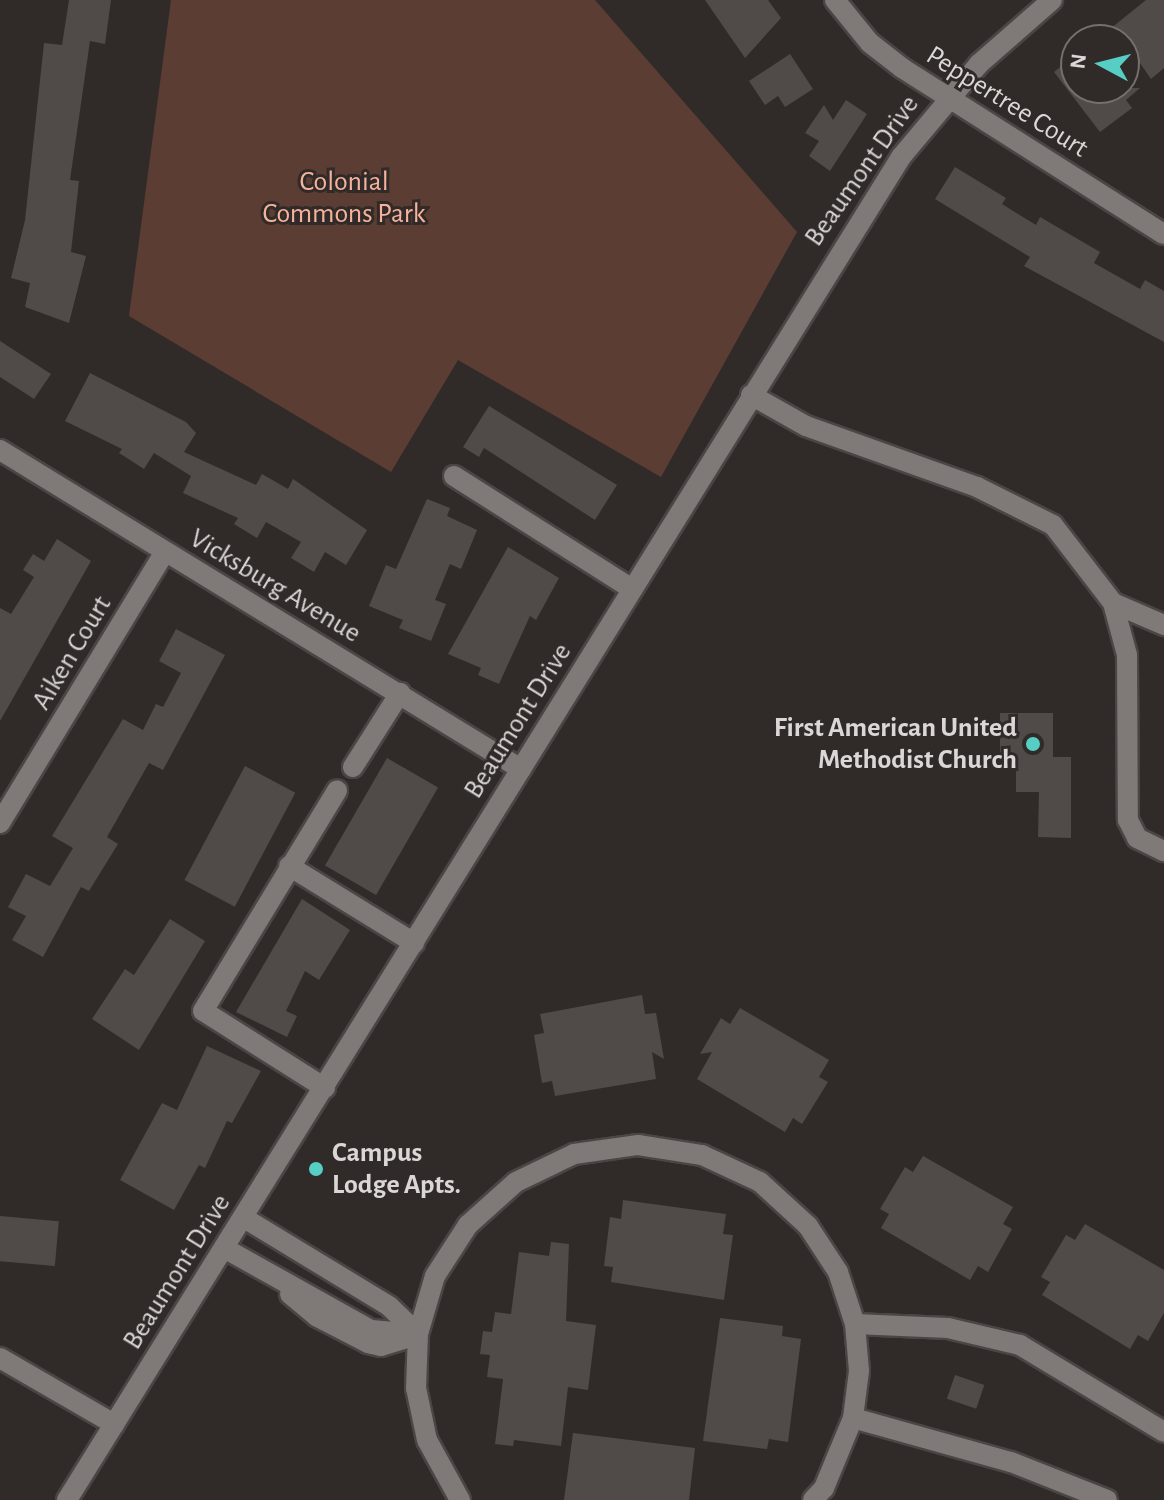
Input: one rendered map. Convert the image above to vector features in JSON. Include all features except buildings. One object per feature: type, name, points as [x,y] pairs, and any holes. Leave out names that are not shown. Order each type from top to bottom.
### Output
[{"type":"street","name":"Peppertree Court","points":[[835,0],[870,43],[947,98],[1164,234]]},
{"type":"street","name":"Beaumont Drive","points":[[67,1500],[901,157],[947,98],[1052,0]]},
{"type":"street","points":[[751,395],[806,426],[977,487],[1053,525],[1113,603],[1127,655],[1128,820],[1137,838],[1164,851]]},
{"type":"street","name":"Vicksburg Avenue","points":[[0,450],[521,769]]},
{"type":"street","points":[[454,476],[632,589]]},
{"type":"street","name":"Aiken Court","points":[[0,823],[165,552]]},
{"type":"street","points":[[1113,603],[1164,625]]},
{"type":"street","points":[[353,767],[400,693]]},
{"type":"street","points":[[325,1088],[203,1011],[337,791]]},
{"type":"street","points":[[289,866],[414,943]]},
{"type":"street","points":[[460,1500],[427,1440],[416,1388],[418,1334],[435,1276],[468,1225],[516,1182],[574,1154],[638,1145],[702,1155],[760,1182],[808,1226],[838,1272],[855,1324],[859,1371],[853,1418],[824,1488],[813,1500]]},
{"type":"street","points":[[244,1218],[389,1306],[418,1334]]},
{"type":"street","points":[[224,1248],[371,1330],[418,1334]]},
{"type":"street","points":[[855,1324],[948,1328],[1020,1345],[1162,1427]]},
{"type":"street","points":[[0,1358],[114,1424]]},
{"type":"street","points":[[853,1418],[1011,1462],[1107,1500]]},
{"type":"green space","name":"Colonial Commons Park","points":[[171,0],[595,0],[797,232],[661,477],[458,360],[391,472],[129,316]]},
{"type":"place","name":"First American United Methodist Church","points":[[1033,744]]},
{"type":"place","name":"Campus Lodge Apts.","points":[[316,1169]]}]
